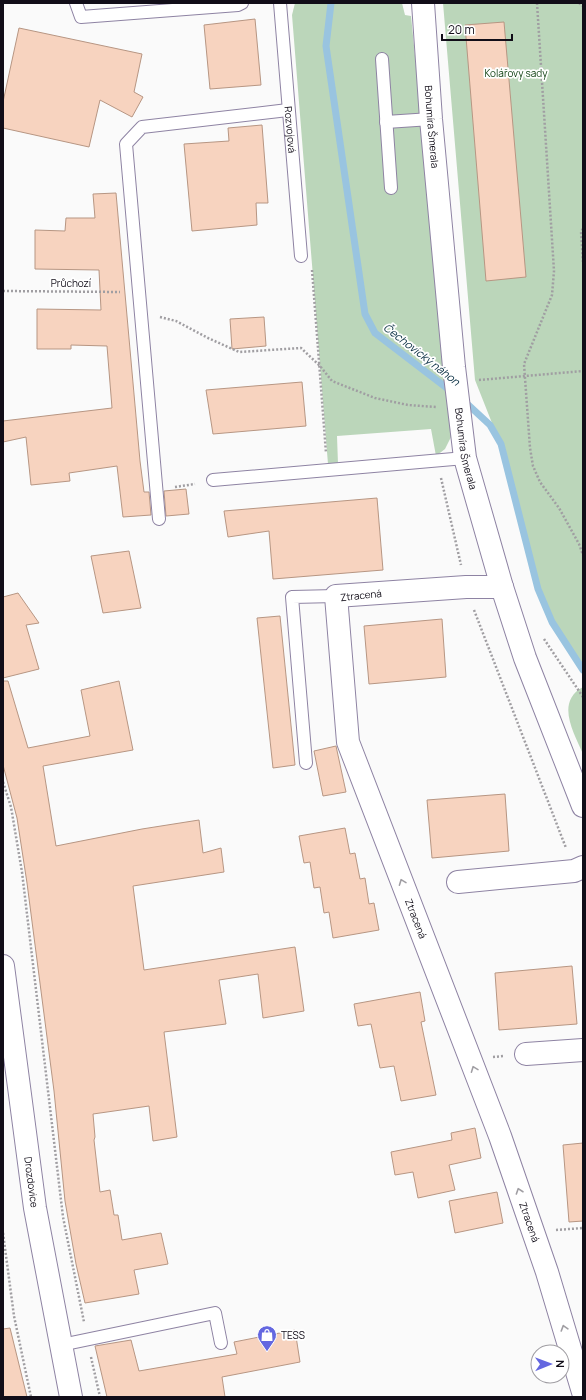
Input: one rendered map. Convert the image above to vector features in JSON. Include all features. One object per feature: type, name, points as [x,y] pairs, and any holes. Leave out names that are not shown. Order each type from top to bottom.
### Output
[{"type":"street","name":"Bohumíra Šmerala","points":[[424,3],[431,119],[454,367],[465,458],[502,587],[525,658],[583,806]]},
{"type":"street","name":"Ztracená","points":[[502,587],[466,587],[336,596],[348,742],[500,1136],[547,1272],[583,1392]]},
{"type":"street","points":[[458,882],[579,869]]},
{"type":"street","name":"Drozdovice","points":[[3,966],[36,1208],[71,1397]]},
{"type":"street","points":[[526,1054],[583,1050]]},
{"type":"lane","points":[[76,3],[81,18],[238,5],[242,3]]},
{"type":"lane","name":"Rozvojová","points":[[280,3],[301,256]]},
{"type":"lane","points":[[382,59],[391,188]]},
{"type":"lane","points":[[159,519],[126,144],[142,126],[288,110]]},
{"type":"lane","points":[[386,122],[431,119]]},
{"type":"lane","points":[[212,480],[465,458]]},
{"type":"lane","points":[[306,763],[292,597],[336,596]]},
{"type":"lane","points":[[61,1345],[215,1313],[220,1343]]},
{"type":"path","points":[[537,3],[554,271],[552,295],[528,352],[524,364],[524,375],[533,466],[540,482],[559,508],[572,530],[583,555]]},
{"type":"path","points":[[579,3],[583,6]]},
{"type":"path","points":[[583,229],[580,231],[583,262]]},
{"type":"path","points":[[301,256],[311,259],[328,469]]},
{"type":"path","name":"Průchozí","points":[[3,291],[139,292]]},
{"type":"path","points":[[141,312],[176,321],[239,352],[301,348],[320,366],[332,381],[375,398],[408,406],[459,408]]},
{"type":"path","points":[[475,380],[583,371]]},
{"type":"path","points":[[437,461],[466,587],[579,869]]},
{"type":"path","points":[[156,489],[206,483],[212,480]]},
{"type":"path","points":[[3,782],[11,807],[22,872],[63,1217],[100,1397]]},
{"type":"path","points":[[470,1058],[526,1054]]},
{"type":"path","points":[[3,1233],[14,1316],[31,1397]]},
{"type":"green space","points":[[295,3],[402,3],[405,15],[411,16],[453,433],[445,449],[436,456],[431,429],[337,436],[338,464],[328,464],[292,15]]},
{"type":"green space","name":"Kolářovy sady","points":[[443,3],[583,3],[583,670],[552,622],[538,589],[507,461],[475,380]]},
{"type":"green space","points":[[583,687],[583,754],[572,728],[568,709],[570,701],[575,693]]},
{"type":"building","points":[[255,19],[261,85],[210,89],[204,25]]},
{"type":"building","points":[[504,22],[526,277],[486,281],[465,25]]},
{"type":"building","points":[[19,28],[142,54],[134,92],[143,97],[132,117],[100,100],[89,147],[3,128],[3,102]]},
{"type":"building","points":[[262,125],[268,203],[256,203],[257,225],[192,231],[184,144],[229,141],[228,128]]},
{"type":"building","points":[[116,193],[140,461],[144,492],[149,492],[151,515],[123,517],[117,466],[69,473],[70,481],[31,485],[26,437],[3,442],[3,421],[112,408],[107,346],[71,345],[71,349],[37,349],[37,309],[101,310],[99,270],[35,269],[35,230],[65,231],[66,218],[95,218],[93,194]]},
{"type":"building","points":[[264,317],[266,346],[232,349],[230,319]]},
{"type":"building","points":[[302,382],[306,426],[213,434],[206,390]]},
{"type":"building","points":[[186,489],[189,514],[166,516],[164,491]]},
{"type":"building","points":[[377,498],[383,570],[273,579],[269,531],[228,537],[224,511]]},
{"type":"building","points":[[129,551],[141,608],[103,613],[91,556]]},
{"type":"building","points":[[18,593],[39,623],[26,625],[39,669],[3,678],[3,597]]},
{"type":"building","points":[[280,616],[295,765],[273,768],[257,618]]},
{"type":"building","points":[[442,619],[446,677],[369,684],[364,626]]},
{"type":"building","points":[[3,681],[8,681],[28,748],[90,736],[81,690],[119,681],[133,750],[43,766],[56,846],[142,829],[199,820],[203,853],[221,848],[224,872],[133,886],[144,970],[295,947],[304,1011],[263,1018],[258,974],[219,980],[226,1024],[164,1032],[177,1137],[153,1141],[149,1106],[93,1114],[94,1140],[100,1192],[110,1190],[114,1215],[118,1215],[122,1240],[161,1233],[168,1264],[134,1270],[139,1294],[85,1303],[76,1264],[65,1201],[54,1091],[27,883],[17,818],[3,765]]},
{"type":"building","points":[[336,746],[346,792],[323,796],[314,751]]},
{"type":"building","points":[[505,794],[509,851],[432,858],[427,800]]},
{"type":"building","points":[[345,828],[350,854],[355,853],[360,879],[365,878],[369,904],[374,903],[379,930],[333,938],[329,912],[324,913],[320,887],[314,888],[310,862],[304,863],[299,836]]},
{"type":"building","points":[[572,966],[577,1024],[499,1030],[495,973]]},
{"type":"building","points":[[420,992],[425,1021],[421,1022],[436,1095],[401,1101],[394,1066],[380,1068],[371,1024],[358,1026],[354,1004]]},
{"type":"building","points":[[475,1128],[481,1158],[449,1165],[455,1190],[418,1198],[413,1172],[395,1175],[391,1152],[452,1140],[451,1133]]},
{"type":"building","points":[[583,1143],[583,1221],[569,1222],[563,1145]]},
{"type":"building","points":[[497,1192],[503,1223],[455,1233],[449,1201]]},
{"type":"building","points":[[10,1328],[27,1397],[3,1397],[3,1329]]},
{"type":"building","points":[[295,1330],[300,1362],[222,1377],[225,1397],[107,1397],[95,1346],[131,1340],[139,1371],[237,1354],[234,1342]]},
{"type":"waterway","name":"Čechovický náhon","points":[[331,3],[326,46],[365,314],[375,333],[452,392]]},
{"type":"waterway","name":"Čechovický náhon","points":[[463,400],[490,425],[501,444],[538,589],[552,622],[583,670]]},
{"type":"place","name":"TESS","points":[[267,1352]]}]
